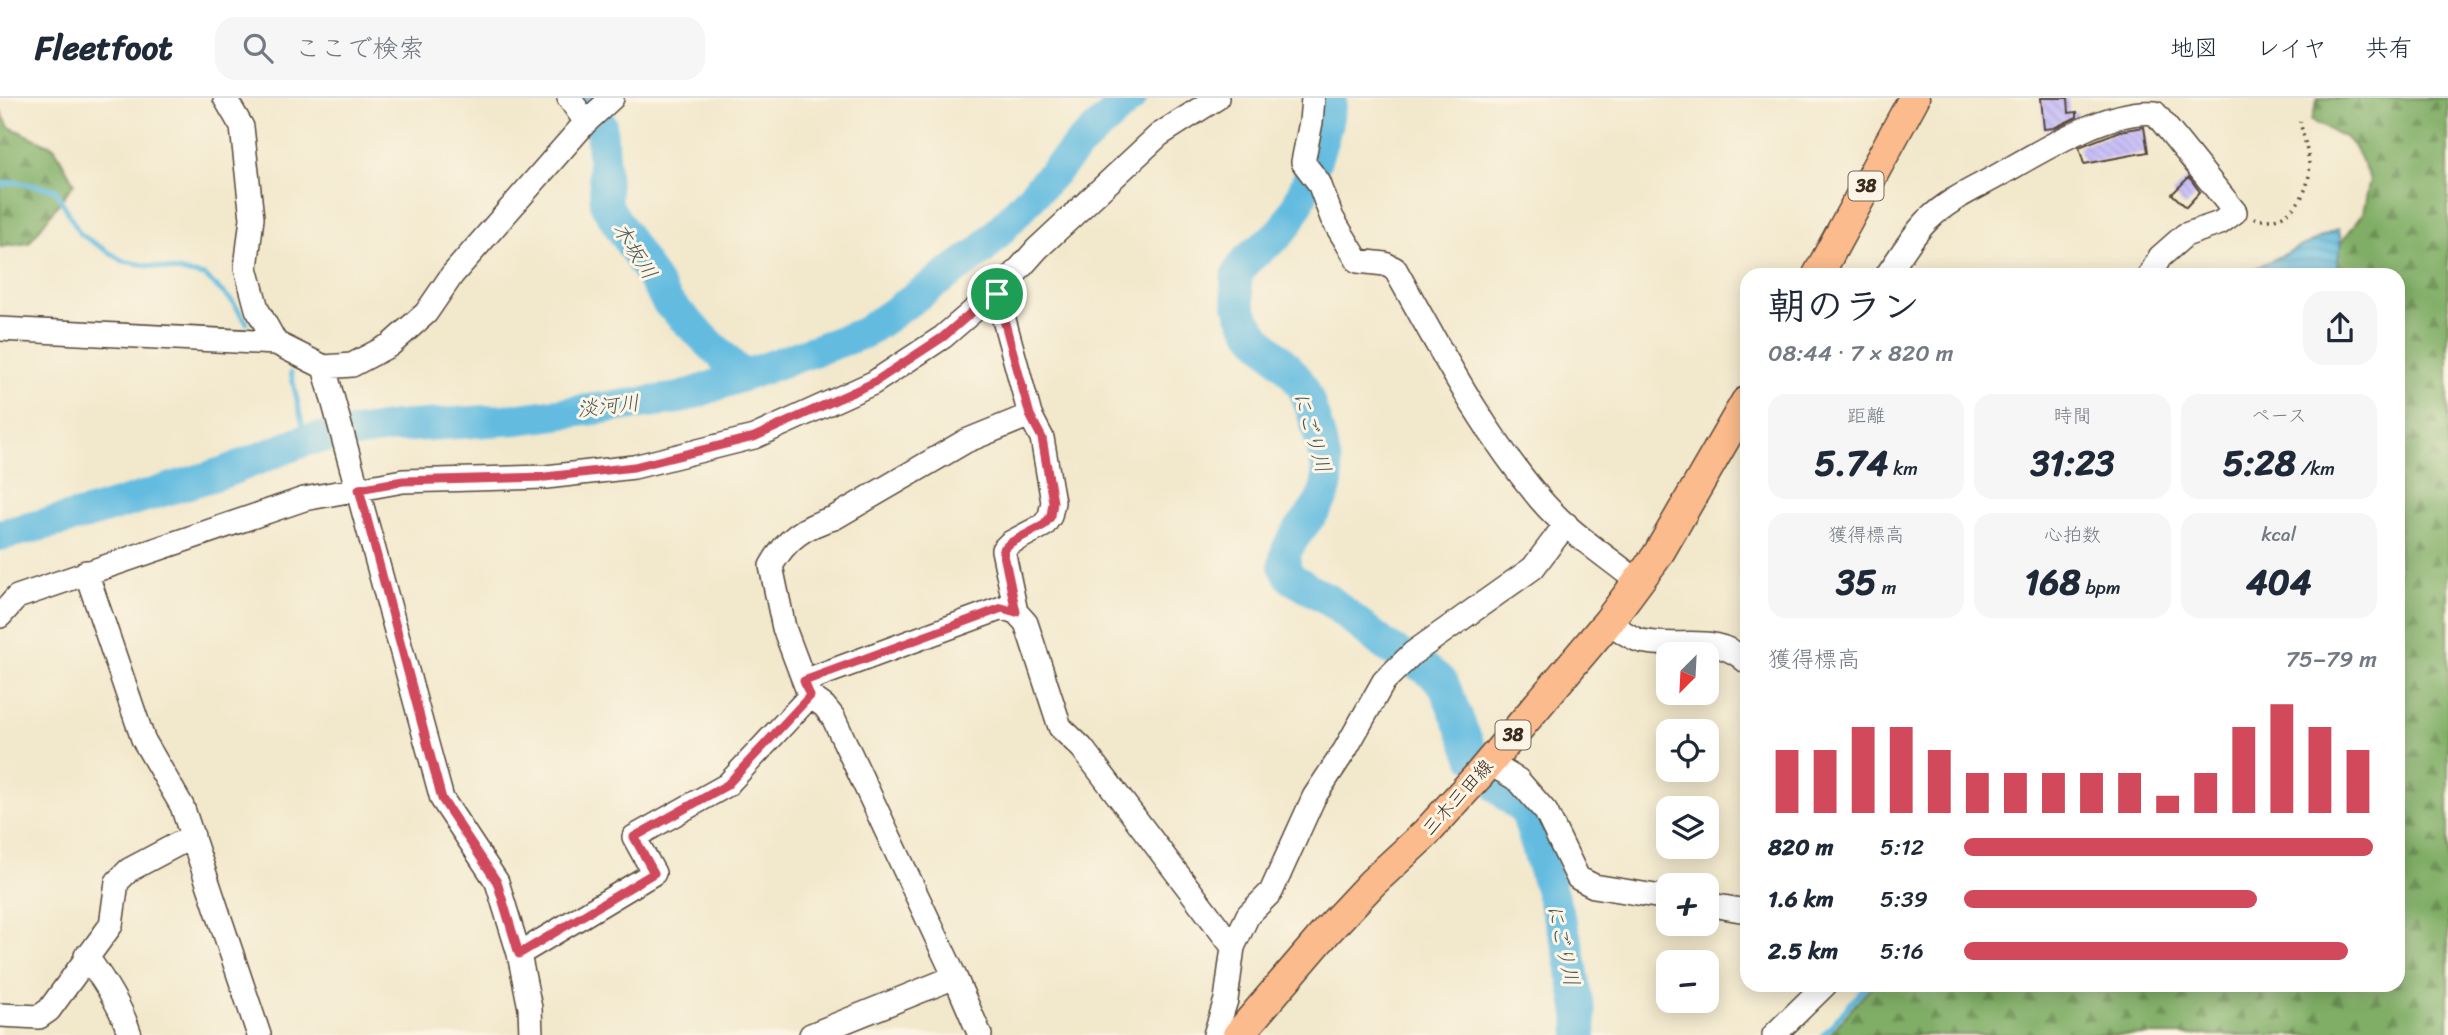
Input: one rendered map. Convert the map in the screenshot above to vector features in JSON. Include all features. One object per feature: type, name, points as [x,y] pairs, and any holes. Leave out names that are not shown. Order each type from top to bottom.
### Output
[{"type":"main road","name":"38","points":[[1822,268],[1905,101]]},
{"type":"main road","name":"三木三田線","points":[[1238,1035],[1327,931],[1372,883],[1426,832],[1489,763],[1608,621],[1657,556],[1740,412]]},
{"type":"street","points":[[225,98],[242,127],[252,218],[246,268],[257,309],[276,343]]},
{"type":"street","points":[[569,98],[586,122]]},
{"type":"street","points":[[0,616],[17,597],[304,499],[358,486],[403,481],[545,477],[634,467],[754,437],[873,383],[943,337],[986,300],[997,294],[1037,249],[1159,135],[1217,98]]},
{"type":"street","points":[[1313,98],[1303,162],[1318,183],[1332,218],[1358,261],[1385,264],[1395,269],[1475,410],[1540,499],[1566,524],[1637,581]]},
{"type":"street","points":[[325,372],[352,365],[390,345],[426,313],[452,275],[586,122],[608,102]]},
{"type":"street","points":[[1892,268],[1912,237],[1928,219],[1948,203],[2057,142],[2108,120],[2144,112],[2155,113],[2235,212],[2220,223],[2185,235],[2160,257],[2154,268]]},
{"type":"street","points":[[997,294],[1030,415],[1042,438],[1053,502],[1051,516],[1044,525],[1010,543],[1003,550],[1016,612],[1026,623],[1060,727],[1082,748],[1233,947]]},
{"type":"street","points":[[0,329],[276,343],[325,372],[442,799],[497,882],[519,954],[530,1008],[531,1035]]},
{"type":"street","points":[[980,1035],[833,717],[807,688],[784,628],[771,566],[781,548],[812,524],[834,518],[967,441],[1030,415]]},
{"type":"street","points":[[1216,1035],[1226,1000],[1233,947],[1248,915],[1271,892],[1314,797],[1345,750],[1384,681],[1413,653],[1533,568],[1566,524]]},
{"type":"street","points":[[86,572],[143,739],[182,806],[259,1035]]},
{"type":"street","points":[[519,954],[654,873],[634,837],[727,785],[807,688],[1002,608],[1016,612]]},
{"type":"street","points":[[1608,621],[1637,640],[1665,645],[1718,644],[1740,656]]},
{"type":"street","points":[[1489,763],[1518,780],[1546,812],[1578,878],[1594,886],[1656,896]]},
{"type":"street","points":[[0,1015],[39,1017],[49,1010],[111,925],[117,882],[129,870],[193,836]]},
{"type":"street","points":[[1719,906],[1740,910]]},
{"type":"street","points":[[86,956],[104,981],[130,1035]]},
{"type":"street","points":[[811,1035],[955,977]]},
{"type":"street","points":[[1774,1035],[1818,992]]},
{"type":"path","points":[[2235,212],[2262,220],[2278,220],[2295,209],[2305,190],[2309,172],[2300,121]]},
{"type":"green space","points":[[2318,98],[2448,98],[2448,1035],[1829,1035],[1866,992],[2405,992],[2405,268],[2336,268],[2341,243],[2363,213],[2370,179],[2355,148],[2346,138],[2311,121]]},
{"type":"green space","points":[[0,110],[9,127],[54,147],[74,183],[29,243],[0,247]]},
{"type":"water","points":[[2338,229],[2340,246],[2336,268],[2256,268]]},
{"type":"building","points":[[2041,98],[2068,98],[2069,113],[2077,112],[2077,117],[2054,128],[2044,129]]},
{"type":"building","points":[[2144,127],[2148,152],[2084,164],[2079,147],[2120,131]]},
{"type":"building","points":[[2189,177],[2200,192],[2186,207],[2172,194]]},
{"type":"waterway","name":"木坂川","points":[[585,98],[601,125],[606,205],[668,303],[743,376]]},
{"type":"waterway","name":"淡河川","points":[[0,535],[87,514],[225,472],[306,440],[396,427],[519,419],[680,398],[864,333],[981,251],[1079,145],[1131,98]]},
{"type":"waterway","name":"にごり川","points":[[1331,98],[1319,150],[1292,216],[1276,237],[1249,258],[1236,281],[1241,311],[1247,323],[1255,335],[1287,366],[1304,390],[1326,463],[1325,492],[1291,542],[1284,566],[1291,578],[1329,600],[1386,646],[1426,669],[1443,683],[1473,756]]},
{"type":"waterway","points":[[0,185],[14,182],[55,189],[80,234],[123,261],[205,276],[232,301],[247,323]]},
{"type":"waterway","points":[[291,373],[306,440]]},
{"type":"waterway","name":"にごり川","points":[[1498,787],[1526,812],[1568,946],[1581,1035]]},
{"type":"waterway","points":[[1823,1035],[1861,992]]},
{"type":"route","points":[[997,294],[1030,415],[1042,438],[1053,502],[1051,516],[1044,525],[1010,543],[1003,550],[1016,612],[1002,608],[804,681],[810,696],[727,785],[634,837],[654,873],[519,954],[497,882],[442,799],[359,489],[403,481],[545,477],[634,467],[754,437],[873,383],[943,337],[986,300],[997,294]]}]
